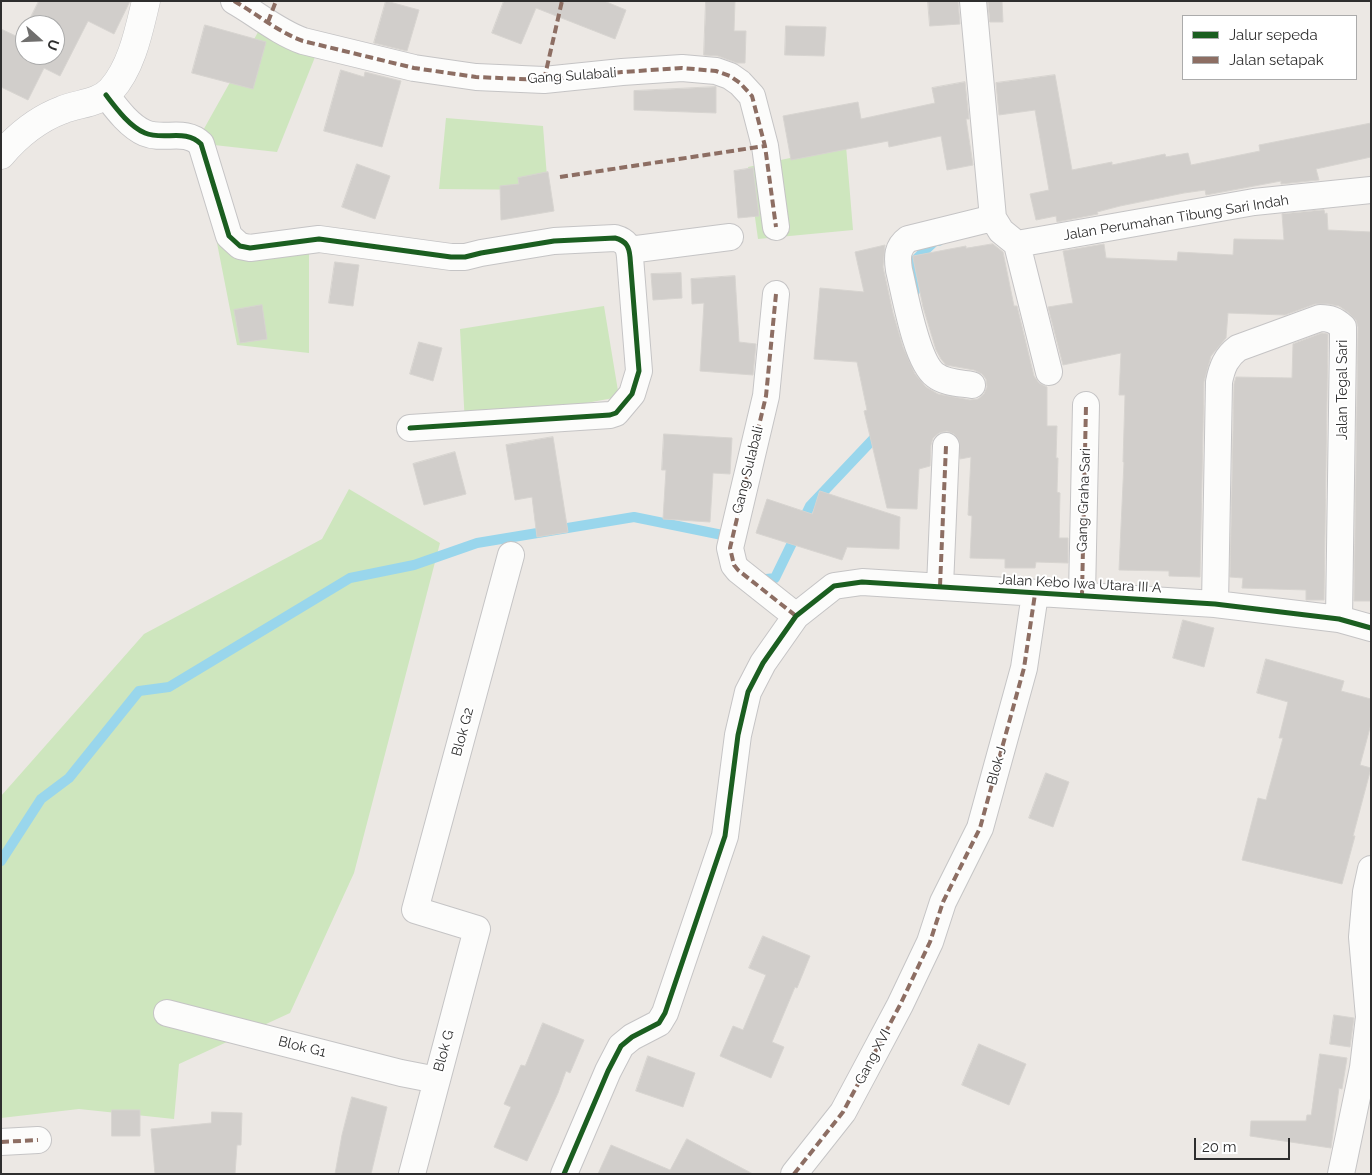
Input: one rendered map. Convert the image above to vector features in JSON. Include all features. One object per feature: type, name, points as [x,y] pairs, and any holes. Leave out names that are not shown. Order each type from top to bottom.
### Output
[{"type":"street","points":[[1,155],[22,133],[48,116],[77,104],[95,101],[106,94],[119,79],[128,60],[146,1]]},
{"type":"street","name":"Gang Sulabali","points":[[234,1],[288,35],[303,41],[414,68],[476,77],[544,80],[682,68],[716,71],[730,76],[740,83],[752,96],[765,146],[776,227]]},
{"type":"street","points":[[972,1],[993,218],[1001,231],[1017,244],[1049,372]]},
{"type":"street","points":[[106,94],[122,115],[145,133],[187,136],[196,139],[201,144],[229,236],[240,246],[250,248],[319,239],[451,257],[465,257],[481,252],[554,241],[615,238],[623,240],[630,250],[639,371],[632,394],[616,413],[610,415],[410,428]]},
{"type":"street","name":"Jalan Perumahan Tibung Sari Indah","points":[[1017,244],[1254,202],[1371,190]]},
{"type":"street","points":[[972,385],[949,382],[935,376],[926,365],[920,352],[897,257],[904,242],[908,239],[993,218]]},
{"type":"street","points":[[630,250],[730,238]]},
{"type":"street","name":"Gang Sulabali","points":[[776,294],[766,396],[730,548],[731,557],[738,570],[796,616]]},
{"type":"street","name":"Jalan Tegal Sari","points":[[1215,604],[1219,382],[1224,363],[1229,355],[1238,348],[1320,318],[1328,318],[1343,327],[1339,619]]},
{"type":"street","name":"Gang Graha Sari","points":[[1082,595],[1086,405]]},
{"type":"street","points":[[940,586],[946,446]]},
{"type":"street","name":"Blok G2","points":[[477,929],[415,910],[511,555]]},
{"type":"street","name":"Jalan Kebo Iwa Utara III A","points":[[564,1174],[608,1070],[622,1046],[632,1037],[659,1023],[665,1013],[725,836],[738,736],[748,692],[763,663],[796,616],[834,586],[862,582],[1215,604],[1339,619],[1371,628]]},
{"type":"street","name":"Blok J","points":[[934,929],[943,902],[980,828],[1024,668],[1035,594]]},
{"type":"street","points":[[1342,1174],[1363,1068],[1369,1017],[1362,937],[1366,892],[1371,869]]},
{"type":"street","name":"Blok G","points":[[412,1174],[477,929]]},
{"type":"street","name":"Gang XVI","points":[[794,1174],[843,1112],[900,1005],[930,942],[934,929]]},
{"type":"street","name":"Blok G1","points":[[167,1012],[401,1073],[436,1080]]},
{"type":"street","points":[[1,1142],[38,1140]]},
{"type":"green space","points":[[262,25],[315,57],[277,152],[196,143]]},
{"type":"green space","points":[[446,118],[543,126],[548,190],[439,189]]},
{"type":"green space","points":[[846,146],[853,230],[758,239],[748,167]]},
{"type":"green space","points":[[217,243],[309,243],[309,353],[237,345]]},
{"type":"green space","points":[[604,306],[619,397],[465,425],[460,329]]},
{"type":"green space","points":[[349,489],[440,543],[354,873],[290,1013],[179,1064],[174,1119],[79,1109],[1,1118],[1,796],[144,634],[322,539]]},
{"type":"building","points":[[39,1],[130,1],[114,34],[88,21],[60,76],[44,68],[28,100],[1,87],[1,29],[15,36],[15,65],[65,65],[65,15],[32,15]]},
{"type":"building","points":[[386,1],[419,10],[407,51],[374,43]]},
{"type":"building","points":[[504,1],[604,1],[626,10],[615,39],[536,8],[521,44],[492,33]]},
{"type":"building","points":[[706,1],[735,1],[734,31],[746,31],[745,63],[737,63],[718,56],[704,55]]},
{"type":"building","points":[[928,1],[958,1],[960,24],[930,26]]},
{"type":"building","points":[[988,1],[1002,1],[1003,22],[990,22]]},
{"type":"building","points":[[205,25],[266,42],[253,89],[192,73]]},
{"type":"building","points":[[786,26],[826,27],[824,56],[785,55]]},
{"type":"building","points":[[341,70],[364,77],[365,72],[401,81],[382,147],[324,131]]},
{"type":"building","points":[[1055,75],[1072,170],[1112,162],[1112,165],[1165,154],[1166,157],[1188,153],[1191,165],[1260,151],[1259,145],[1371,123],[1371,157],[1316,169],[1319,180],[1281,184],[1281,181],[1206,195],[1205,190],[1120,206],[1097,212],[1098,214],[1057,222],[1056,216],[1036,220],[1030,194],[1049,190],[1035,110],[999,115],[996,83]]},
{"type":"building","points":[[965,82],[969,119],[966,119],[973,165],[947,170],[941,136],[889,147],[888,141],[791,160],[783,116],[858,102],[861,119],[935,103],[932,88]]},
{"type":"building","points":[[716,87],[716,113],[634,110],[634,91]]},
{"type":"building","points":[[357,164],[390,176],[375,219],[342,207]]},
{"type":"building","points":[[753,168],[759,216],[738,218],[734,171]]},
{"type":"building","points":[[548,172],[554,211],[501,220],[500,186],[519,184],[518,178]]},
{"type":"building","points":[[1324,210],[1325,214],[1327,213],[1328,230],[1371,232],[1371,601],[1354,601],[1358,327],[1356,320],[1349,313],[1339,306],[1328,304],[1315,304],[1285,315],[1228,313],[1226,338],[1211,356],[1204,382],[1200,577],[1169,576],[1169,571],[1119,570],[1125,395],[1119,395],[1121,353],[1063,365],[1048,307],[1073,303],[1063,251],[1104,244],[1106,258],[1177,261],[1178,252],[1233,255],[1234,239],[1284,240],[1282,214]]},
{"type":"building","points":[[993,244],[1003,252],[1014,306],[1017,306],[1034,376],[1039,383],[1047,387],[1047,426],[1057,426],[1057,492],[1060,493],[1059,538],[1068,538],[1068,563],[1036,562],[1035,568],[1005,568],[1005,559],[970,558],[972,516],[968,515],[971,457],[960,459],[959,440],[954,434],[947,431],[939,433],[933,438],[930,466],[919,469],[917,509],[887,508],[864,411],[867,410],[857,362],[814,359],[820,288],[864,292],[855,252],[885,245],[883,267],[893,313],[903,347],[915,374],[926,387],[938,394],[970,400],[978,399],[984,394],[987,387],[986,379],[982,374],[974,370],[946,365],[936,350],[923,307],[913,256],[966,246],[966,248]]},
{"type":"building","points":[[335,262],[359,265],[353,306],[329,303]]},
{"type":"building","points":[[681,273],[682,298],[653,300],[651,274]]},
{"type":"building","points":[[735,276],[739,342],[756,344],[753,375],[700,371],[704,303],[692,304],[691,279]]},
{"type":"building","points":[[262,305],[267,339],[240,343],[234,310]]},
{"type":"building","points":[[1322,333],[1328,334],[1324,600],[1306,600],[1306,590],[1242,588],[1243,578],[1230,577],[1234,384],[1236,377],[1292,378],[1293,344]]},
{"type":"building","points":[[419,342],[442,348],[433,381],[410,374]]},
{"type":"building","points":[[664,434],[732,438],[730,474],[713,473],[710,522],[663,519],[666,470],[662,470]]},
{"type":"building","points":[[553,437],[568,532],[537,537],[532,497],[515,500],[506,445]]},
{"type":"building","points":[[455,452],[466,494],[424,505],[413,464]]},
{"type":"building","points":[[820,491],[900,517],[899,549],[847,547],[842,560],[756,533],[767,499],[812,514]]},
{"type":"building","points":[[1183,620],[1214,628],[1204,667],[1173,658]]},
{"type":"building","points":[[1266,659],[1344,681],[1341,691],[1371,699],[1371,724],[1360,765],[1371,768],[1342,884],[1242,860],[1258,798],[1266,800],[1283,738],[1279,738],[1288,702],[1257,693]]},
{"type":"building","points":[[1046,773],[1069,782],[1053,827],[1029,818]]},
{"type":"building","points":[[763,936],[810,956],[772,1042],[784,1047],[771,1078],[720,1056],[733,1026],[743,1030],[766,975],[749,968]]},
{"type":"building","points":[[1334,1015],[1354,1018],[1350,1047],[1330,1044]]},
{"type":"building","points":[[543,1023],[584,1040],[570,1073],[566,1071],[527,1161],[494,1147],[511,1107],[504,1104],[521,1065],[525,1066]]},
{"type":"building","points":[[979,1044],[1026,1064],[1009,1105],[962,1085]]},
{"type":"building","points":[[1320,1054],[1347,1058],[1342,1089],[1339,1088],[1331,1148],[1250,1136],[1251,1121],[1306,1121],[1307,1115],[1311,1115]]},
{"type":"building","points":[[648,1056],[695,1073],[683,1107],[636,1091]]},
{"type":"building","points":[[352,1097],[387,1107],[371,1174],[335,1174],[342,1135]]},
{"type":"building","points":[[112,1110],[140,1110],[140,1136],[112,1136]]},
{"type":"building","points":[[212,1112],[242,1113],[241,1145],[237,1145],[235,1174],[155,1174],[151,1129],[211,1123]]},
{"type":"building","points":[[687,1139],[753,1174],[598,1174],[611,1145],[670,1170]]},
{"type":"waterway","points":[[915,291],[913,262],[935,241],[939,241]]},
{"type":"waterway","points":[[758,580],[775,578],[810,506],[879,433]]},
{"type":"waterway","points":[[1,861],[41,799],[69,778],[139,691],[169,687],[350,578],[414,565],[477,543],[634,517],[727,536],[729,541]]},
{"type":"marked path","points":[[234,1],[276,28],[303,41],[414,68],[476,77],[544,80],[682,68],[716,71],[730,76],[740,83],[752,96],[765,146],[776,227]]},
{"type":"marked path","points":[[268,22],[276,1]]},
{"type":"marked path","points":[[544,80],[562,1]]},
{"type":"marked path","points":[[560,177],[765,146]]},
{"type":"marked path","points":[[776,294],[766,396],[730,548],[734,565],[738,570],[796,616],[793,620]]},
{"type":"marked path","points":[[1082,595],[1086,405]]},
{"type":"marked path","points":[[940,586],[946,446]]},
{"type":"marked path","points":[[794,1174],[843,1112],[900,1005],[930,942],[943,902],[980,828],[1024,668],[1035,594]]},
{"type":"marked path","points":[[1,1142],[38,1140]]},
{"type":"cycle path","points":[[106,95],[128,121],[139,130],[152,135],[188,137],[195,139],[201,144],[229,236],[240,246],[250,248],[319,239],[451,257],[465,257],[554,241],[615,238],[626,245],[630,257],[639,371],[632,394],[616,413],[610,415],[410,428]]},
{"type":"cycle path","points":[[564,1174],[608,1071],[621,1046],[632,1037],[659,1023],[665,1013],[725,836],[738,735],[748,692],[763,663],[796,616],[834,586],[862,582],[1215,604],[1339,619],[1371,628]]}]
